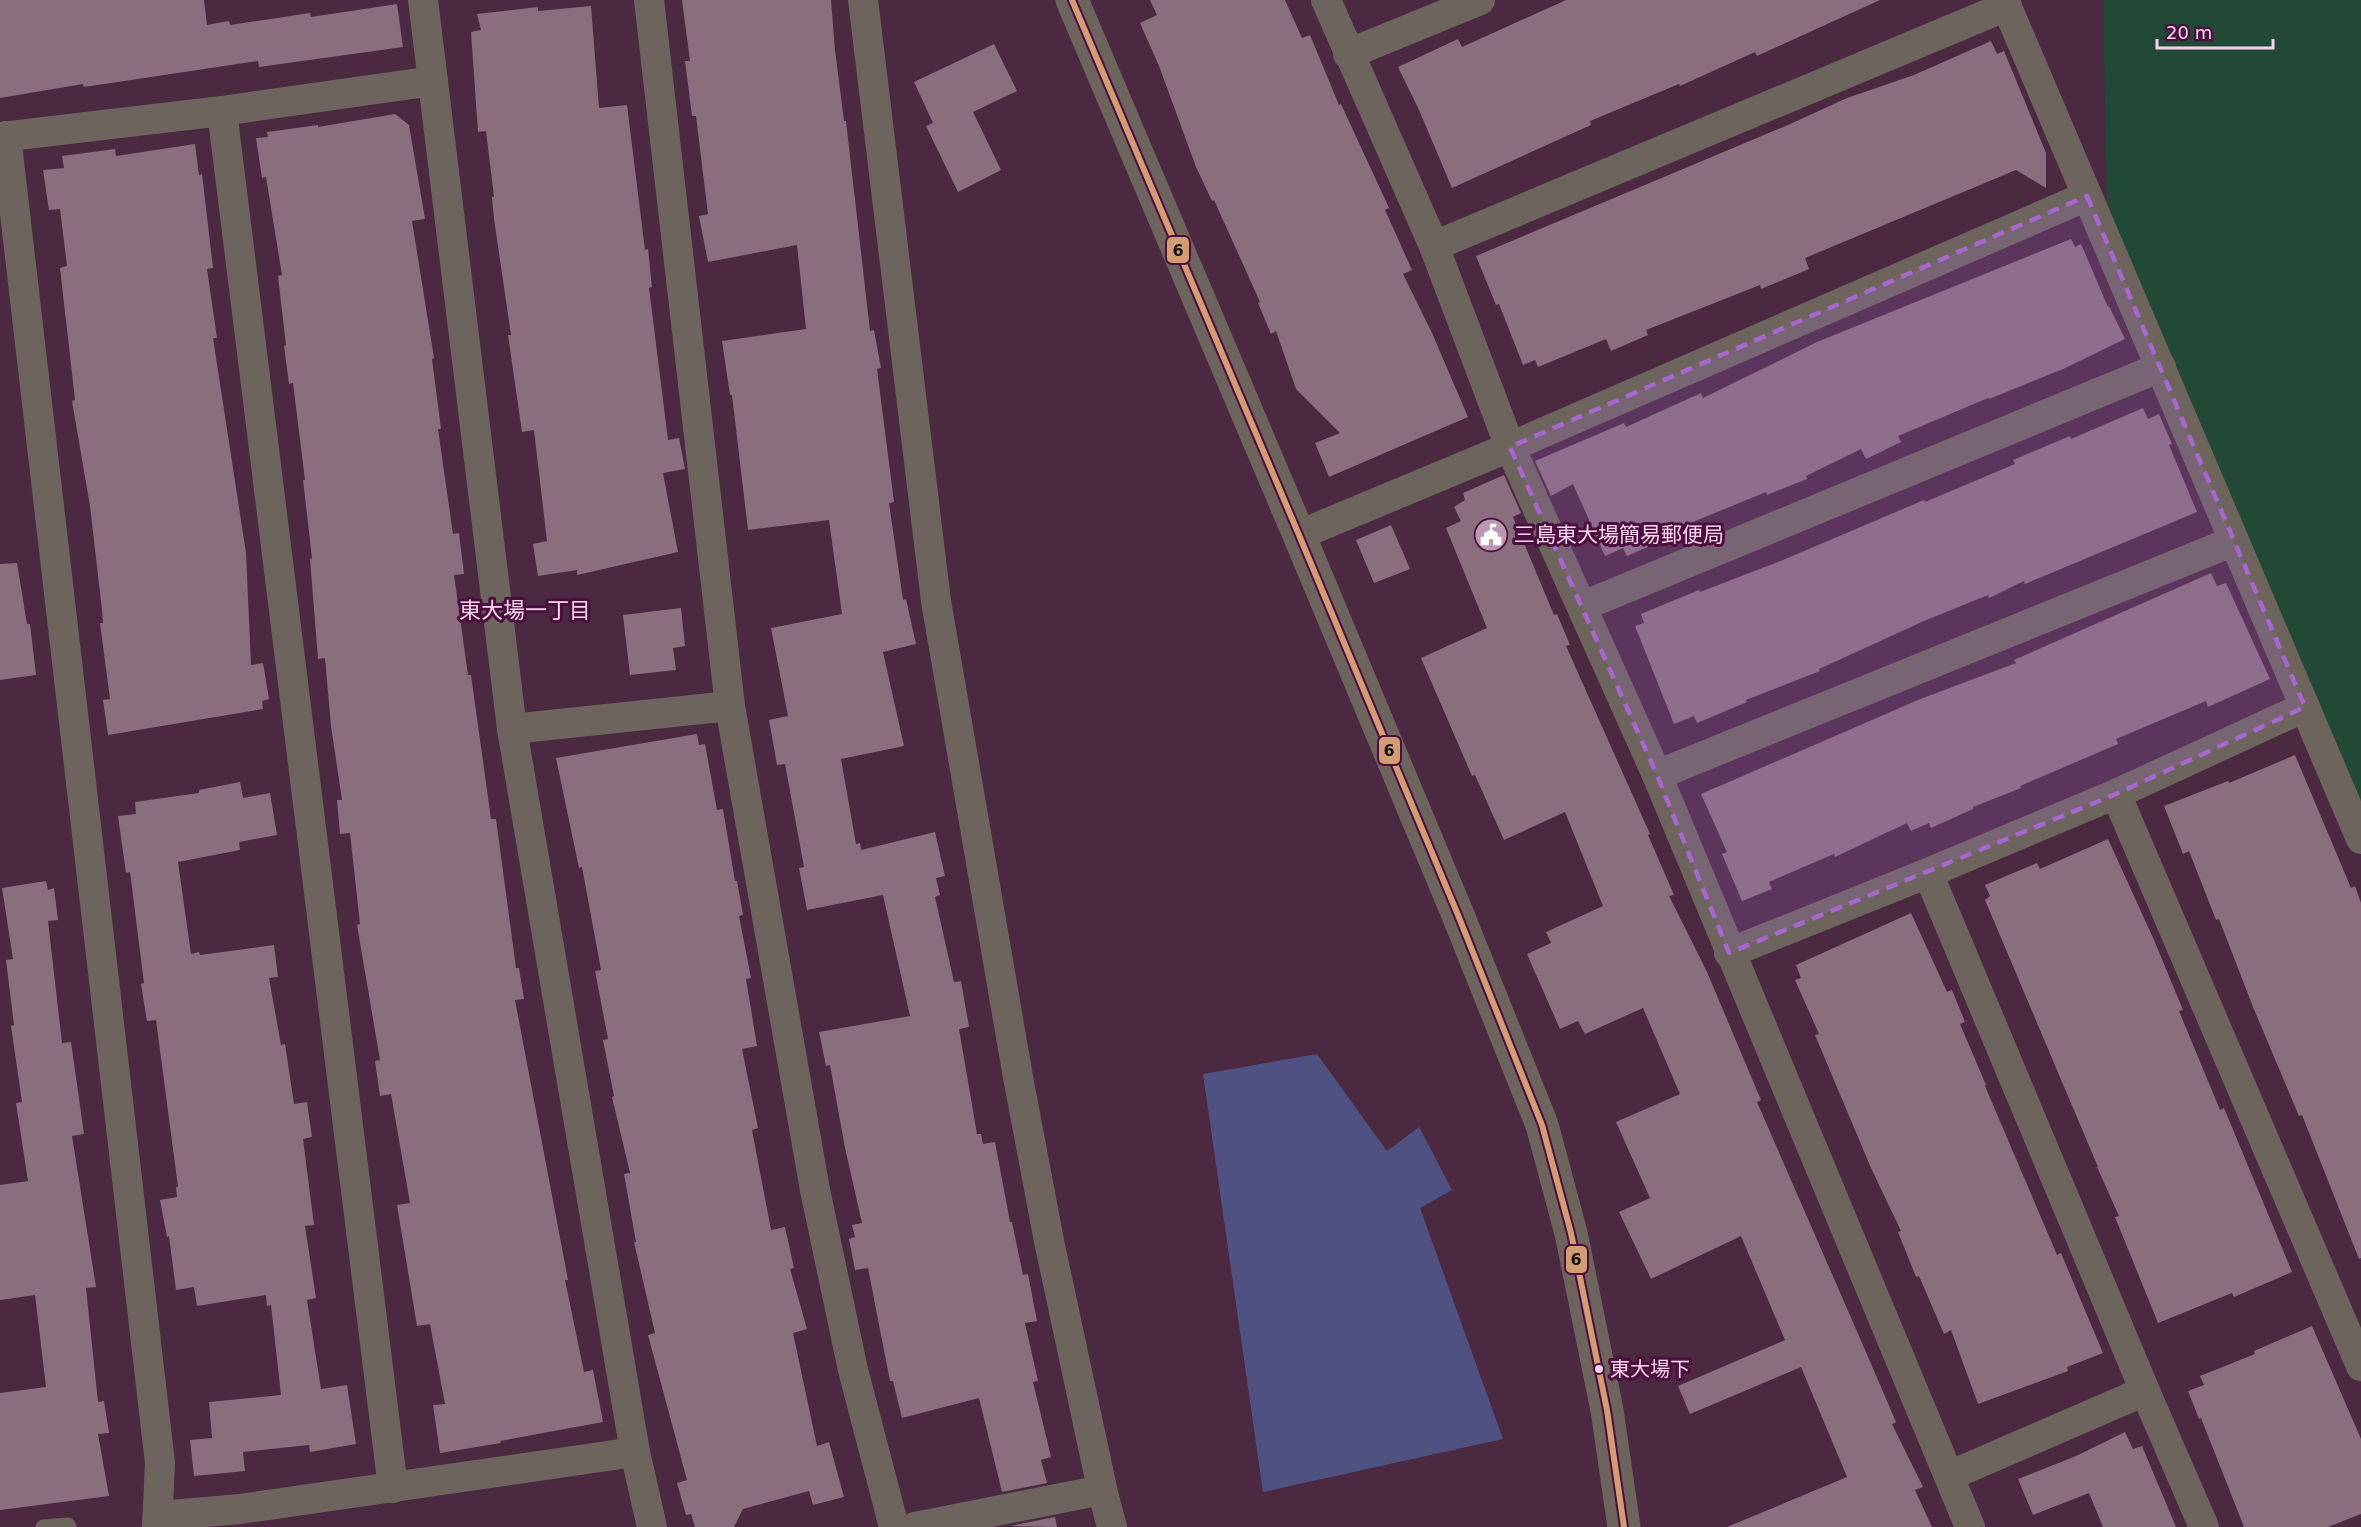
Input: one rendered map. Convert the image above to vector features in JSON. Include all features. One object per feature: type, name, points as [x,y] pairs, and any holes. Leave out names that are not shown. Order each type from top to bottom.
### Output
[{"type":"street","points":[[423,0],[512,729],[635,1452],[652,1527]]},
{"type":"street","points":[[649,0],[730,706],[815,1190],[853,1370],[894,1527]]},
{"type":"street","points":[[862,0],[936,601],[1049,1241],[1102,1490],[1112,1527]]},
{"type":"street","points":[[1072,0],[1458,915],[1542,1125],[1571,1233],[1606,1410],[1624,1527]]},
{"type":"street","points":[[1326,0],[1434,246],[1510,447],[1657,775],[1729,953],[1970,1527]]},
{"type":"street","points":[[1348,54],[1480,0]]},
{"type":"street","points":[[1434,246],[2005,3],[2361,840]]},
{"type":"street","points":[[433,81],[222,111],[3,136],[160,1463],[158,1521],[635,1452]]},
{"type":"street","points":[[222,111],[393,1488]]},
{"type":"street","points":[[1299,535],[1510,447],[2087,196]]},
{"type":"street","points":[[1583,606],[2161,367]]},
{"type":"street","points":[[1657,775],[2234,541]]},
{"type":"street","points":[[512,729],[730,706]]},
{"type":"street","points":[[1729,953],[2116,794],[2305,707]]},
{"type":"street","points":[[2116,794],[2361,1366]]},
{"type":"street","points":[[1928,873],[2204,1527]]},
{"type":"street","points":[[1949,1476],[2145,1391]]},
{"type":"street","points":[[915,1527],[1102,1490]]},
{"type":"lane","points":[[43,1527],[68,1525],[69,1527]]},
{"type":"highlighted area","points":[[2087,196],[2305,707],[2116,794],[1729,953],[1657,775],[1510,447]]},
{"type":"green space","points":[[2103,0],[2361,0],[2361,803],[2107,209]]},
{"type":"water","points":[[1317,1054],[1387,1151],[1419,1127],[1452,1190],[1420,1208],[1503,1439],[1263,1492],[1203,1074]]},
{"type":"building","points":[[0,0],[204,0],[207,25],[229,21],[230,25],[310,13],[311,17],[397,4],[403,47],[259,67],[258,61],[84,87],[83,84],[0,98]]},
{"type":"building","points":[[682,0],[831,0],[835,50],[844,121],[846,121],[870,331],[874,330],[881,368],[877,369],[894,502],[889,503],[903,600],[906,599],[916,644],[883,652],[904,746],[841,759],[856,844],[860,843],[861,850],[935,832],[945,876],[936,878],[940,895],[935,897],[954,982],[961,981],[969,1027],[959,1029],[977,1134],[981,1134],[983,1144],[995,1142],[1010,1222],[1012,1222],[1023,1275],[1028,1274],[1037,1321],[1025,1323],[1038,1381],[1033,1382],[1051,1457],[1041,1460],[1047,1483],[1002,1492],[979,1398],[902,1418],[893,1381],[890,1381],[868,1268],[855,1270],[849,1239],[855,1237],[852,1225],[862,1223],[830,1065],[826,1066],[819,1032],[910,1016],[883,895],[807,910],[799,868],[804,867],[785,764],[777,765],[769,720],[788,716],[771,628],[842,614],[829,520],[748,530],[732,395],[730,395],[722,341],[806,329],[797,245],[708,262],[699,216],[708,214],[696,116],[692,116],[685,61],[690,61]]},
{"type":"building","points":[[1150,0],[1285,0],[1302,38],[1310,35],[1339,105],[1341,104],[1389,208],[1385,210],[1412,270],[1403,274],[1432,333],[1468,417],[1329,477],[1315,443],[1340,433],[1296,389],[1276,331],[1271,334],[1258,303],[1260,302],[1214,200],[1212,201],[1196,167],[1159,66],[1140,23],[1157,15]]},
{"type":"building","points":[[1566,0],[1880,0],[1757,56],[1755,52],[1680,86],[1679,84],[1590,121],[1591,125],[1452,188],[1398,67],[1458,39],[1462,47]]},
{"type":"building","points":[[591,6],[599,108],[627,105],[645,250],[648,249],[652,287],[649,288],[668,440],[679,438],[685,469],[663,473],[678,552],[577,575],[577,570],[538,576],[533,544],[547,541],[534,430],[522,432],[494,219],[492,197],[494,197],[486,131],[478,132],[471,32],[481,30],[477,14],[538,7],[538,11]]},
{"type":"building","points":[[1991,41],[1997,54],[2004,51],[2046,153],[2046,188],[2016,170],[1805,258],[1809,269],[1761,289],[1760,285],[1646,330],[1648,335],[1611,351],[1606,339],[1538,367],[1535,360],[1523,365],[1499,304],[1496,305],[1476,256],[1847,98],[1914,75]]},
{"type":"building","points":[[994,44],[1017,91],[973,112],[1001,170],[958,192],[926,126],[933,123],[914,82]]},
{"type":"building","points":[[395,114],[409,125],[425,219],[412,221],[434,358],[432,359],[441,429],[438,429],[453,534],[459,533],[464,574],[454,575],[468,675],[471,675],[491,819],[496,819],[516,968],[519,968],[524,999],[515,1000],[568,1280],[565,1280],[584,1372],[593,1370],[603,1422],[440,1453],[433,1405],[445,1404],[430,1324],[417,1326],[397,1205],[410,1203],[391,1094],[380,1096],[375,1061],[380,1060],[357,925],[360,924],[350,833],[340,834],[337,800],[342,800],[331,726],[325,658],[318,659],[310,559],[312,558],[303,480],[305,480],[293,383],[289,384],[284,346],[286,345],[278,276],[282,275],[266,177],[262,178],[256,138],[268,137],[267,132],[318,125],[318,127]]},
{"type":"building","points":[[195,144],[199,175],[202,174],[213,268],[207,269],[217,338],[213,338],[246,553],[251,665],[263,663],[269,699],[262,701],[263,709],[108,735],[103,700],[110,699],[100,623],[103,623],[102,610],[90,506],[72,401],[75,400],[60,268],[67,266],[60,209],[49,210],[43,170],[64,168],[62,156],[115,149],[116,156]]},
{"type":"building","points":[[2071,239],[2075,247],[2081,244],[2108,307],[2125,339],[2063,369],[1898,436],[1901,442],[1866,459],[1861,449],[1806,476],[1807,479],[1767,495],[1766,492],[1671,531],[1673,536],[1627,556],[1623,548],[1605,556],[1573,484],[1551,496],[1535,461],[1624,423],[1626,427],[1701,393],[1703,398],[1817,342]]},
{"type":"building","points":[[2143,408],[2148,419],[2159,414],[2172,444],[2169,445],[2197,512],[2025,584],[2024,581],[1989,598],[1988,595],[1924,621],[1819,669],[1820,671],[1746,700],[1747,702],[1697,723],[1694,716],[1674,724],[1635,626],[1644,623],[1641,614],[1699,590],[1700,592],[1783,560],[1924,500],[1925,502],[2015,464],[2013,460],[2070,436],[2071,439]]},
{"type":"building","points":[[1504,475],[1521,513],[1513,517],[1554,615],[1557,614],[1570,645],[1566,646],[1650,834],[1648,835],[1674,895],[1669,896],[1707,972],[1761,1100],[1757,1102],[1896,1422],[1892,1424],[1923,1487],[1915,1490],[1932,1527],[1727,1527],[1847,1477],[1801,1367],[1690,1414],[1678,1386],[1785,1340],[1741,1236],[1651,1279],[1619,1212],[1650,1198],[1616,1122],[1680,1094],[1643,1008],[1585,1034],[1578,1021],[1560,1029],[1527,954],[1551,943],[1546,932],[1603,906],[1565,812],[1504,840],[1475,775],[1472,776],[1421,658],[1487,628],[1446,528],[1461,521],[1454,507],[1465,500],[1463,493]]},
{"type":"building","points":[[1391,525],[1410,569],[1374,583],[1356,540]]},
{"type":"building","points":[[17,563],[27,624],[30,624],[36,675],[0,680],[0,564]]},
{"type":"building","points":[[2211,573],[2217,586],[2226,583],[2270,679],[2208,707],[2206,701],[2116,739],[2118,744],[1973,807],[1931,828],[1929,823],[1911,831],[1907,823],[1835,857],[1834,854],[1769,882],[1772,889],[1742,901],[1722,854],[1727,852],[1701,794],[1918,700],[2016,663],[2014,660]]},
{"type":"building","points":[[681,608],[685,646],[673,648],[676,670],[630,675],[623,615]]},
{"type":"building","points":[[697,734],[699,745],[705,744],[717,810],[723,809],[743,915],[739,916],[751,978],[746,979],[757,1046],[742,1049],[758,1128],[752,1130],[771,1230],[785,1227],[794,1268],[790,1269],[807,1329],[793,1333],[817,1446],[829,1442],[844,1497],[813,1505],[809,1491],[743,1509],[734,1527],[695,1527],[691,1514],[686,1515],[677,1483],[687,1480],[648,1335],[655,1333],[634,1242],[636,1242],[624,1174],[630,1173],[612,1097],[614,1096],[603,1040],[608,1039],[595,971],[601,970],[582,867],[579,868],[556,758]]},
{"type":"building","points":[[2295,755],[2351,888],[2355,886],[2361,903],[2361,1258],[2359,1259],[2302,1115],[2299,1116],[2219,919],[2216,920],[2189,851],[2183,854],[2164,806],[2228,781],[2229,783]]},
{"type":"building","points":[[240,782],[243,798],[270,793],[277,835],[239,842],[240,850],[178,862],[191,954],[199,952],[200,955],[274,945],[278,977],[269,978],[281,1045],[285,1044],[294,1104],[307,1102],[312,1137],[303,1139],[314,1225],[305,1226],[316,1298],[307,1300],[321,1389],[347,1385],[356,1444],[310,1452],[309,1445],[243,1452],[245,1471],[194,1476],[190,1440],[212,1438],[209,1402],[281,1395],[271,1305],[267,1306],[266,1295],[197,1306],[194,1287],[176,1290],[169,1236],[167,1237],[160,1200],[177,1197],[176,1187],[178,1187],[156,1020],[147,1021],[130,872],[126,873],[118,816],[136,814],[135,802],[199,793],[199,790]]},
{"type":"building","points":[[2108,839],[2183,1010],[2179,1011],[2220,1110],[2224,1108],[2292,1272],[2234,1297],[2232,1293],[2158,1323],[2115,1217],[2119,1216],[1985,900],[1990,896],[1985,885],[2037,863],[2040,869]]},
{"type":"building","points":[[46,881],[48,890],[54,888],[58,920],[48,921],[62,1043],[71,1042],[84,1134],[72,1136],[96,1287],[86,1288],[98,1402],[104,1401],[109,1433],[98,1434],[109,1496],[0,1510],[0,1393],[46,1387],[35,1295],[0,1300],[0,1185],[28,1181],[16,1103],[22,1102],[11,1026],[14,1025],[6,960],[13,959],[2,888]]},
{"type":"building","points":[[1911,913],[1947,992],[1952,990],[1965,1022],[1960,1024],[1985,1086],[2057,1255],[2061,1253],[2103,1353],[2067,1367],[2068,1371],[1978,1404],[1951,1330],[1944,1334],[1919,1276],[1916,1277],[1898,1232],[1901,1231],[1871,1168],[1815,1035],[1819,1034],[1795,980],[1801,978],[1796,965]]},
{"type":"building","points":[[2312,1326],[2361,1439],[2361,1514],[2328,1527],[2244,1527],[2188,1391],[2204,1385],[2200,1376],[2255,1354],[2254,1351]]},
{"type":"building","points":[[2125,1432],[2133,1449],[2142,1446],[2176,1527],[2103,1527],[2089,1493],[2033,1515],[2018,1479],[2076,1456]]},
{"type":"building","points":[[1055,1517],[1057,1527],[1010,1526]]},
{"type":"transit line","name":"6","points":[[1072,0],[1458,915],[1542,1125],[1571,1233],[1607,1410],[1624,1527]]},
{"type":"place","name":"三島東大場簡易郵便局","points":[[1491,535]]},
{"type":"place","name":"東大場下","points":[[1599,1369]]},
{"type":"district","name":"東大場一丁目","points":[[525,610]]}]
